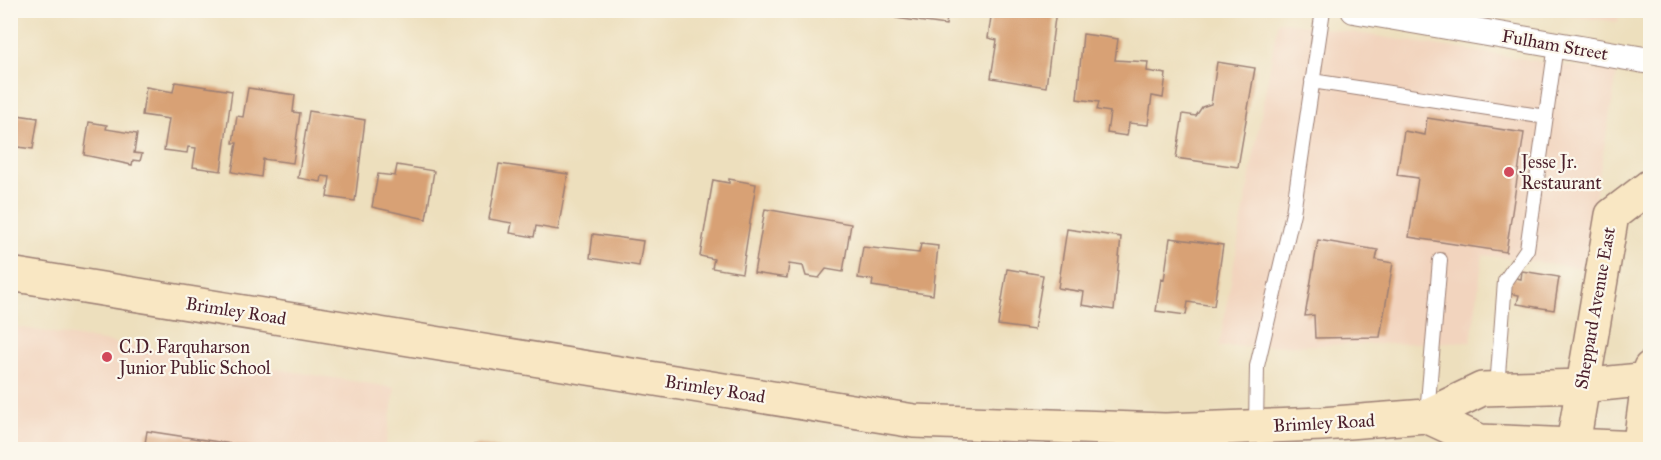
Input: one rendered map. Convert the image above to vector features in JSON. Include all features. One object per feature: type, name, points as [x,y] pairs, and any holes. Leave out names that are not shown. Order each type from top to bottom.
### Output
[{"type":"main road","name":"Sheppard Avenue East","points":[[1572,447],[1612,215],[1650,186]]},
{"type":"main road","name":"Brimley Road","points":[[10,274],[914,421],[1165,430],[1426,416],[1482,389],[1581,386],[1650,376]]},
{"type":"main road","points":[[1643,448],[1650,376]]},
{"type":"main road","name":"Brimley Road","points":[[1426,416],[1480,441],[1572,447],[1643,448]]},
{"type":"street","name":"Fulham Street","points":[[1354,10],[1465,20],[1556,45],[1650,61]]},
{"type":"lane","points":[[1256,426],[1257,366],[1293,213],[1323,10]]},
{"type":"lane","points":[[1497,388],[1506,281],[1527,249],[1556,45]]},
{"type":"lane","points":[[1312,81],[1546,117]]},
{"type":"lane","points":[[1426,416],[1440,260]]},
{"type":"shaded area","points":[[1529,11],[1619,11],[1618,22]]},
{"type":"shaded area","points":[[1278,21],[1617,73],[1583,268],[1483,255],[1471,342],[1219,347]]},
{"type":"shaded area","name":"C.D. Farquharson Junior Public School","points":[[10,326],[395,388],[385,449],[11,449]]},
{"type":"building","points":[[897,10],[948,10],[946,25],[896,18]]},
{"type":"building","points":[[992,10],[1056,10],[1046,87],[991,78],[997,40],[988,38]]},
{"type":"building","points":[[1083,34],[1118,39],[1115,60],[1148,62],[1147,71],[1166,74],[1163,98],[1152,96],[1148,125],[1129,123],[1127,136],[1107,133],[1110,112],[1097,110],[1099,102],[1077,99]]},
{"type":"building","points":[[1217,62],[1255,68],[1238,167],[1176,158],[1183,114],[1196,116],[1202,107],[1211,104]]},
{"type":"building","points":[[175,82],[232,91],[221,171],[193,167],[196,148],[188,147],[187,153],[164,150],[169,119],[142,115],[146,87],[173,92]]},
{"type":"building","points":[[248,88],[295,95],[293,112],[300,113],[293,163],[263,159],[261,177],[232,172],[237,143],[233,143],[237,116],[243,117]]},
{"type":"building","points":[[309,111],[365,120],[355,201],[327,197],[330,177],[322,176],[321,182],[298,178]]},
{"type":"building","points":[[10,114],[38,118],[33,149],[10,146]]},
{"type":"building","points":[[1427,118],[1524,133],[1506,252],[1409,237],[1418,178],[1397,175],[1404,131],[1425,135]]},
{"type":"building","points":[[89,122],[107,125],[106,129],[137,134],[134,153],[142,154],[140,161],[133,160],[132,165],[84,155]]},
{"type":"building","points":[[499,164],[568,174],[558,230],[536,226],[534,237],[510,233],[512,223],[489,219]]},
{"type":"building","points":[[397,165],[434,171],[426,219],[372,207],[378,174],[395,176]]},
{"type":"building","points":[[729,179],[756,184],[742,273],[712,268],[714,259],[700,256],[713,180],[729,183]]},
{"type":"building","points":[[765,209],[851,224],[843,272],[826,269],[819,278],[806,276],[803,266],[789,264],[787,278],[754,273]]},
{"type":"building","points":[[1067,229],[1121,237],[1114,310],[1082,305],[1084,292],[1058,288]]},
{"type":"building","points":[[593,234],[643,241],[639,266],[590,258]]},
{"type":"building","points":[[1170,238],[1223,245],[1214,306],[1188,302],[1186,315],[1156,311],[1161,279],[1164,280]]},
{"type":"building","points":[[1318,240],[1378,250],[1376,260],[1393,263],[1380,337],[1315,338],[1314,315],[1305,316]]},
{"type":"building","points":[[921,244],[938,246],[933,295],[872,286],[873,280],[858,278],[863,247],[919,253]]},
{"type":"building","points":[[1007,269],[1043,275],[1034,330],[998,325]]},
{"type":"building","points":[[1522,271],[1559,277],[1554,310],[1517,304],[1519,295],[1508,293],[1511,277],[1521,279]]},
{"type":"building","points":[[147,431],[257,448],[257,450],[144,450]]},
{"type":"building","points":[[475,444],[499,448],[499,450],[474,450]]},
{"type":"place","name":"Jesse Jr. Restaurant","points":[[1509,172]]},
{"type":"place","name":"C.D. Farquharson Junior Public School","points":[[107,357]]}]
